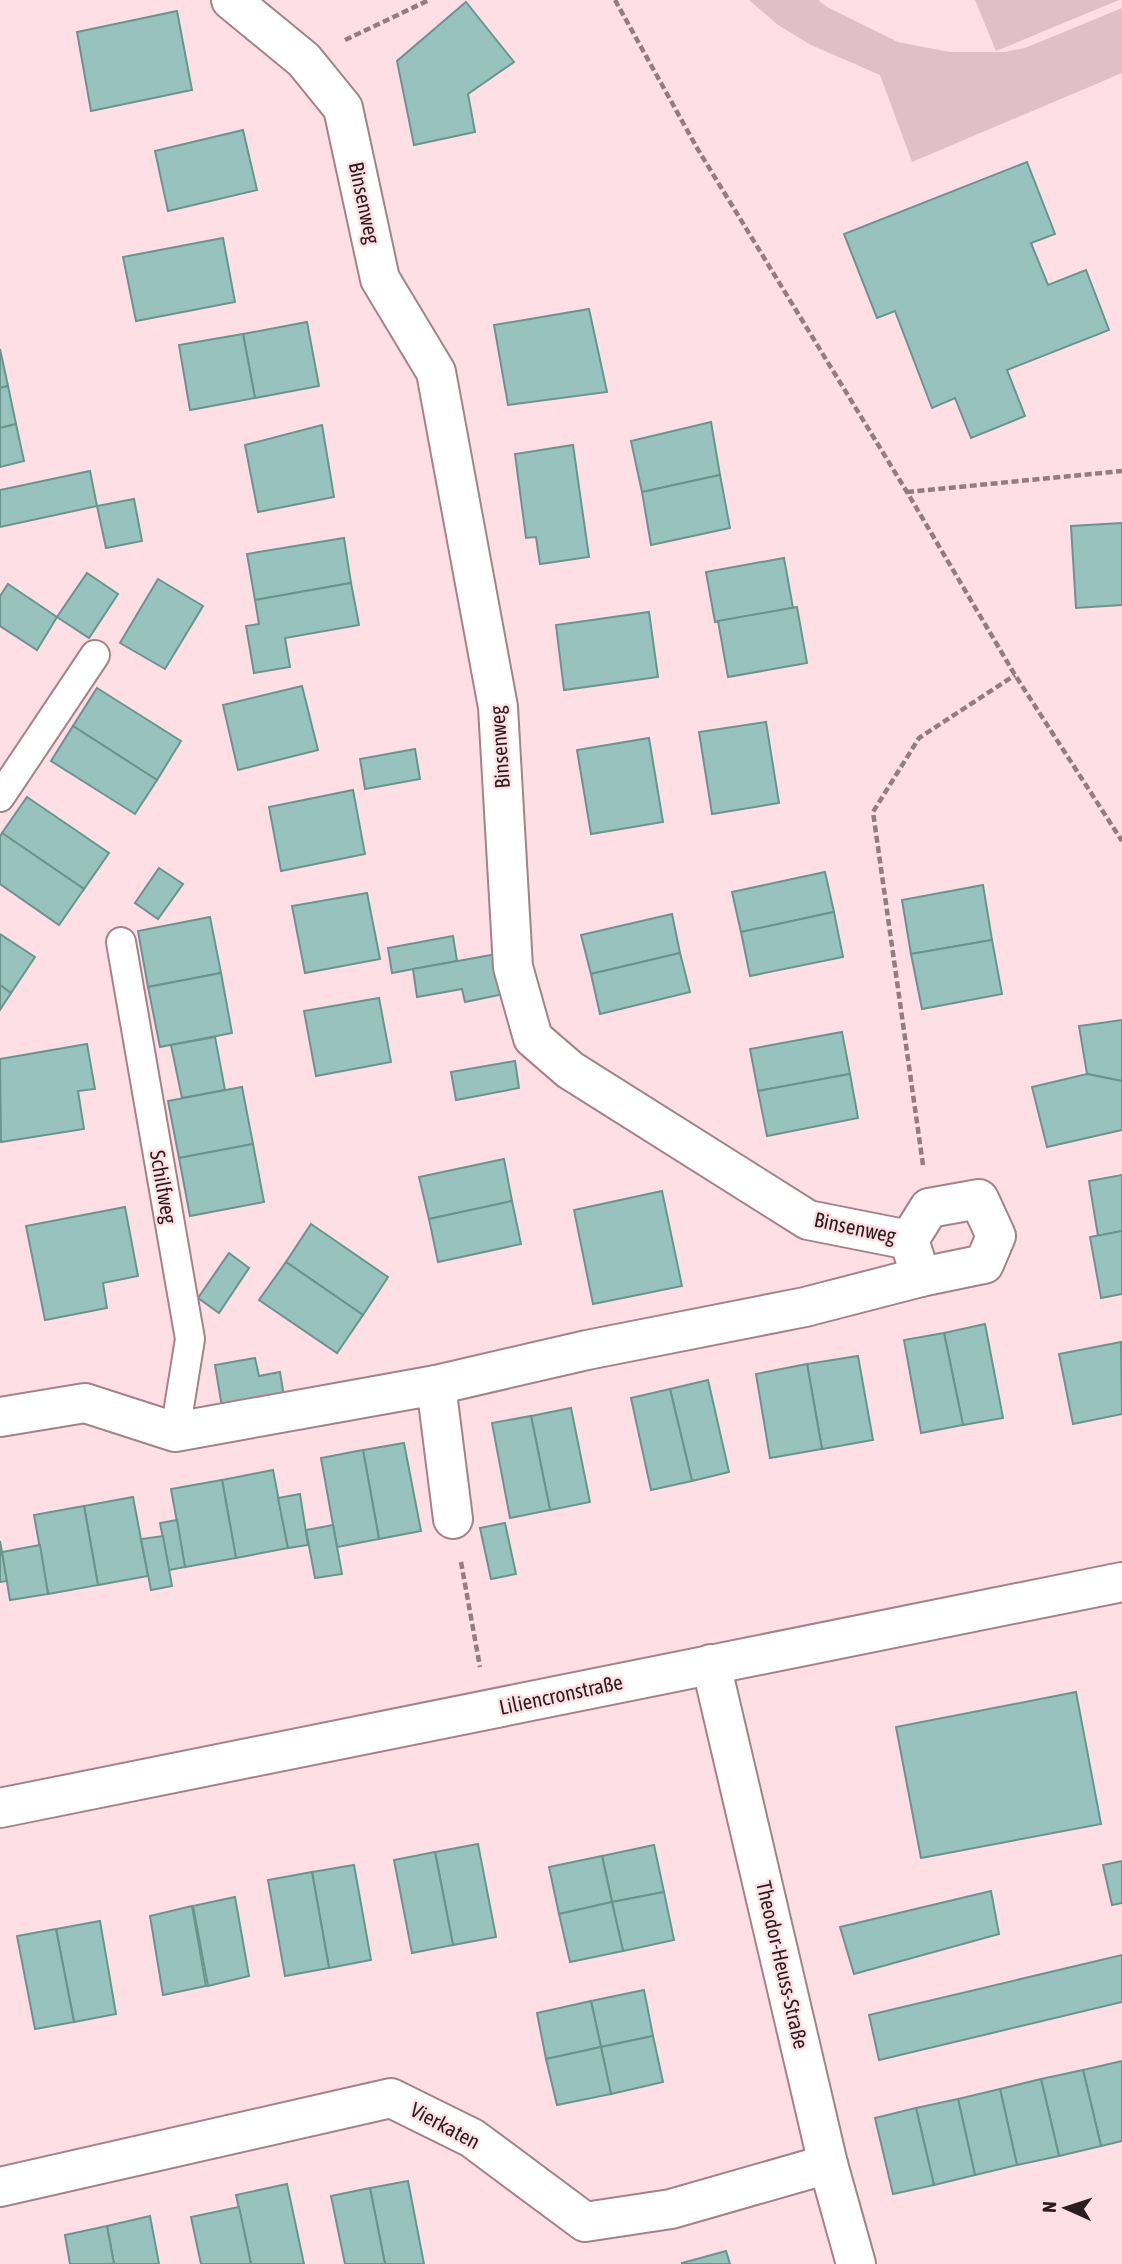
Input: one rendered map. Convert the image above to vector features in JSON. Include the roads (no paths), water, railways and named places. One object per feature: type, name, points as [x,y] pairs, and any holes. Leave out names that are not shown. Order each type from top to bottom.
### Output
[{"type":"street","name":"Binsenweg","points":[[230,0],[304,60],[343,108],[380,279],[436,372],[498,707],[513,967],[533,1038],[570,1070],[808,1220],[919,1224],[979,1199],[996,1236],[984,1264],[805,1307],[587,1350],[436,1385]]},
{"type":"street","name":"Binsenweg","points":[[919,1224],[921,1277]]},
{"type":"street","points":[[0,1417],[85,1403],[175,1432],[436,1385],[453,1519]]},
{"type":"street","name":"Liliencronstraße","points":[[0,1808],[1122,1582]]},
{"type":"street","name":"Theodor-Heuss-Straße","points":[[711,1664],[828,2164],[856,2264]]},
{"type":"street","name":"Vierkaten","points":[[0,2187],[391,2098],[472,2138],[585,2222],[671,2209],[828,2164]]},
{"type":"lane","points":[[0,797],[95,655]]},
{"type":"lane","name":"Schilfweg","points":[[121,942],[190,1339],[175,1432]]}]
